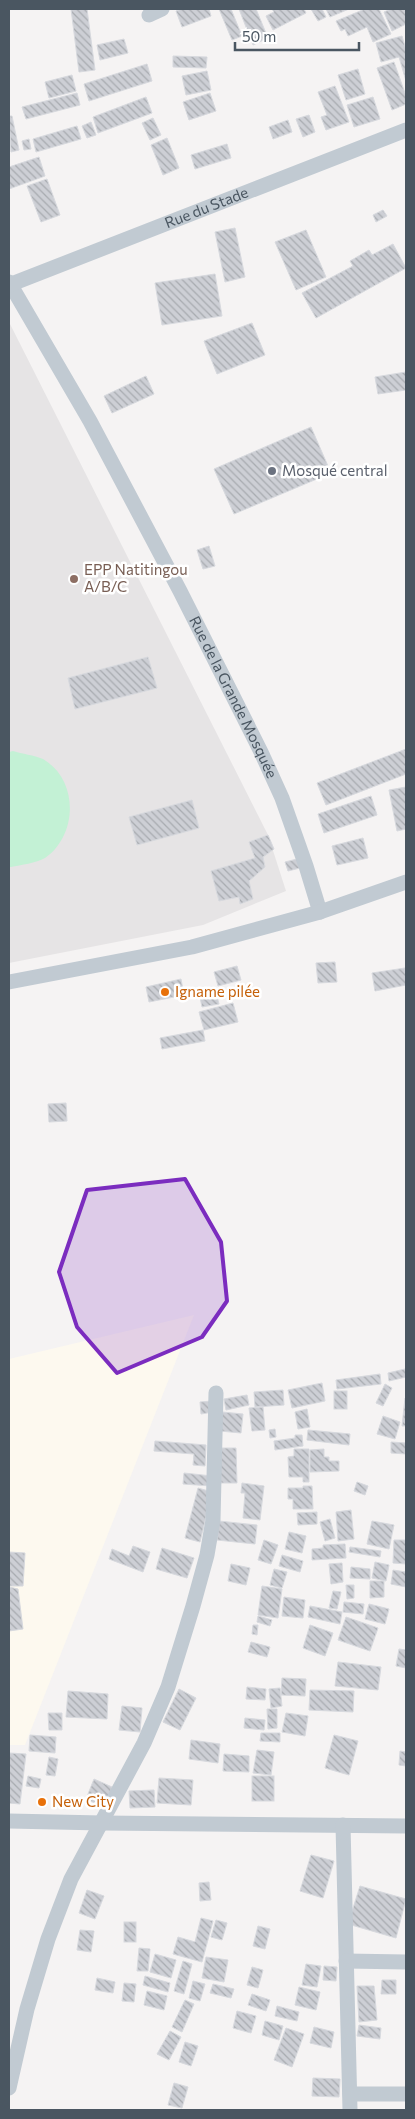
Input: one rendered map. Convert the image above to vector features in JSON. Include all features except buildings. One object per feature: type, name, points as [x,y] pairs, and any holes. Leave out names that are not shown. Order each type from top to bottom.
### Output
[{"type":"street","name":"Rue du Stade","points":[[9,284],[406,130]]},
{"type":"street","name":"Rue de la Grande Mosquée","points":[[9,284],[99,438],[180,591],[261,752],[282,798],[320,912]]},
{"type":"street","points":[[9,982],[192,947],[320,912],[406,882]]},
{"type":"street","points":[[9,2088],[27,2009],[48,1939],[71,1879],[144,1742],[168,1687],[207,1555],[213,1520],[216,1393]]},
{"type":"street","points":[[9,1821],[406,1826]]},
{"type":"street","points":[[343,1825],[350,2110]]},
{"type":"street","points":[[346,1961],[406,1962]]},
{"type":"street","points":[[350,2094],[406,2094]]},
{"type":"highlighted area","points":[[185,1179],[221,1242],[227,1301],[202,1337],[117,1373],[77,1327],[59,1272],[87,1190]]},
{"type":"shaded area","name":"EPP Natitingou A/B/C","points":[[9,322],[268,835],[286,891],[203,925],[9,963]]},
{"type":"shaded area","points":[[194,1315],[25,1745],[9,1745],[9,1359]]},
{"type":"green space","points":[[13,751],[36,756],[55,768],[63,780],[68,793],[70,808],[64,836],[56,848],[41,860],[9,867],[9,752]]},
{"type":"place","name":"Mosqué central","points":[[272,471]]},
{"type":"place","name":"EPP Natitingou A/B/C","points":[[74,579]]},
{"type":"place","name":"Igname pilée","points":[[165,992]]},
{"type":"place","name":"New City","points":[[42,1802]]}]
